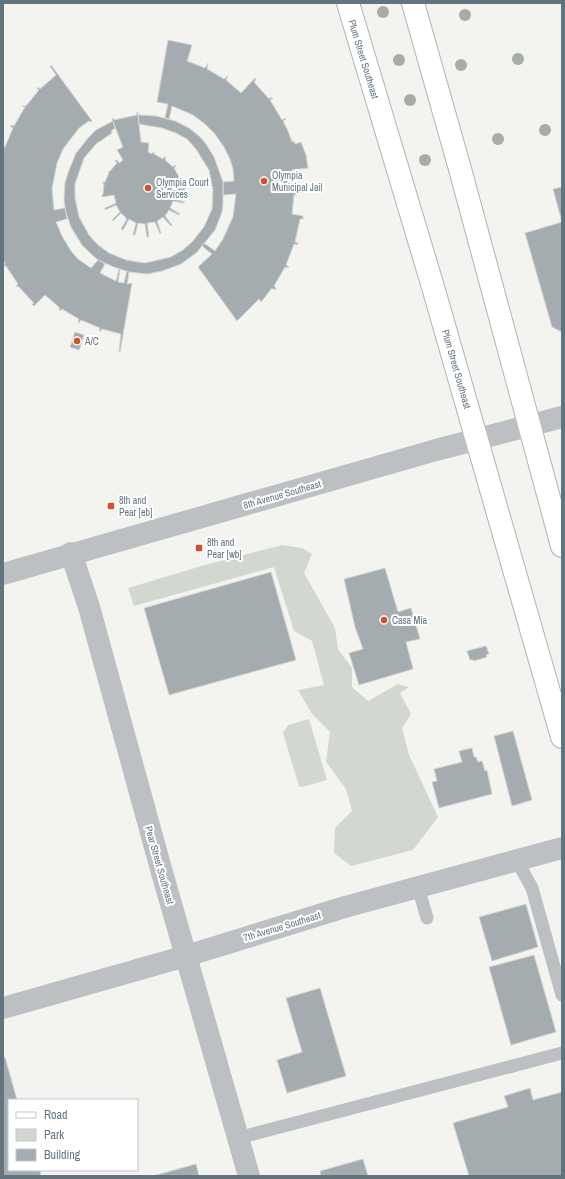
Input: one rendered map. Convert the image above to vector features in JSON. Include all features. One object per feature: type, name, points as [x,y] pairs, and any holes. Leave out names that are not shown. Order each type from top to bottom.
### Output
[{"type":"main road","name":"Plum Street Southeast","points":[[348,3],[433,287],[562,737]]},
{"type":"main road","points":[[413,3],[460,169],[562,546]]},
{"type":"street","name":"8th Avenue Southeast","points":[[3,574],[476,439],[562,416]]},
{"type":"street","name":"Pear Street Southeast","points":[[71,554],[91,615],[161,869],[249,1176]]},
{"type":"street","name":"7th Avenue Southeast","points":[[3,1008],[186,956],[345,907],[562,848]]},
{"type":"lane","points":[[517,861],[532,888],[562,995]]},
{"type":"lane","points":[[418,887],[427,918]]},
{"type":"lane","points":[[238,1138],[562,1053]]},
{"type":"green space","points":[[282,545],[302,548],[312,554],[304,573],[335,628],[338,649],[352,668],[352,687],[368,701],[398,684],[409,687],[400,693],[411,714],[402,728],[409,755],[438,817],[413,850],[351,866],[334,853],[335,828],[352,811],[346,789],[326,762],[330,732],[312,714],[298,690],[324,685],[312,641],[294,631],[274,567],[134,606],[128,588],[205,565]]},
{"type":"green space","points":[[309,719],[327,780],[302,787],[299,786],[283,733],[288,725]]},
{"type":"building","name":"Olympia Municipal Jail","points":[[168,40],[192,45],[187,61],[205,68],[208,63],[207,69],[224,79],[228,76],[226,80],[241,93],[255,78],[256,79],[254,82],[269,99],[272,97],[273,98],[270,100],[282,120],[285,118],[286,119],[283,121],[292,142],[294,141],[295,144],[301,142],[306,155],[308,168],[292,170],[294,193],[297,193],[297,195],[294,195],[292,214],[303,216],[303,219],[300,219],[295,242],[298,243],[297,245],[294,244],[286,265],[289,267],[285,267],[274,286],[276,288],[275,290],[272,288],[261,302],[259,299],[237,321],[198,267],[212,254],[202,246],[204,243],[215,251],[223,239],[233,217],[236,194],[223,195],[223,182],[234,181],[233,169],[224,147],[215,134],[193,115],[172,106],[169,119],[165,118],[168,104],[157,102]]},
{"type":"building","points":[[51,65],[92,121],[89,121],[79,128],[63,149],[57,163],[52,189],[54,210],[65,208],[67,219],[56,222],[71,251],[78,259],[91,268],[98,260],[105,264],[100,273],[116,281],[119,269],[118,282],[124,283],[127,271],[129,272],[127,284],[132,283],[120,352],[121,334],[102,329],[99,331],[100,328],[81,320],[79,323],[79,319],[62,309],[60,311],[60,308],[45,295],[34,306],[32,304],[34,303],[18,286],[16,286],[18,284],[6,266],[3,266],[5,264],[3,259],[3,147],[5,147],[13,128],[10,126],[14,126],[25,107],[22,106],[26,106],[39,90],[37,88],[38,87],[40,89],[56,75],[50,66]]},
{"type":"building","points":[[137,112],[141,142],[149,143],[148,152],[152,154],[154,152],[154,154],[163,159],[166,157],[165,160],[173,167],[175,165],[176,166],[174,168],[179,177],[182,176],[183,178],[171,182],[173,189],[185,188],[185,190],[174,191],[173,199],[185,202],[173,201],[170,208],[180,214],[179,215],[169,210],[165,216],[172,225],[171,226],[163,217],[157,221],[160,234],[155,222],[147,223],[149,237],[147,237],[145,224],[138,223],[135,235],[133,235],[136,223],[129,219],[123,230],[121,229],[127,219],[121,213],[113,221],[112,220],[120,212],[116,205],[105,210],[105,208],[116,203],[114,195],[102,197],[103,182],[105,182],[109,173],[108,172],[117,163],[115,161],[117,160],[119,163],[123,160],[117,150],[123,147],[112,119],[113,118],[114,120],[137,115]]},
{"type":"building","points":[[138,115],[156,116],[175,121],[189,128],[206,144],[214,157],[223,182],[222,212],[215,230],[202,246],[196,253],[181,264],[162,271],[147,274],[129,272],[114,267],[98,260],[89,252],[82,245],[71,227],[66,213],[64,200],[65,183],[76,153],[96,130],[113,121],[115,128],[111,131],[112,133],[96,144],[84,158],[75,184],[75,198],[79,217],[89,235],[98,245],[109,253],[126,260],[145,263],[171,257],[183,250],[192,242],[204,227],[212,209],[213,190],[209,170],[196,149],[187,139],[162,128],[139,124]]},
{"type":"building","points":[[562,187],[562,222],[553,189]]},
{"type":"building","points":[[562,222],[562,332],[552,327],[525,233]]},
{"type":"building","name":"A/C","points":[[75,332],[84,335],[79,350],[70,347]]},
{"type":"building","name":"Casa Mia","points":[[385,568],[398,612],[411,608],[420,639],[406,642],[413,669],[359,685],[349,653],[363,649],[355,627],[344,579]]},
{"type":"building","points":[[271,572],[296,660],[169,695],[144,608]]},
{"type":"building","points":[[486,646],[489,654],[486,655],[487,657],[474,661],[470,660],[467,651]]},
{"type":"building","points":[[513,731],[532,800],[512,806],[494,736]]},
{"type":"building","points":[[472,748],[474,757],[476,757],[478,762],[482,761],[485,771],[487,770],[492,794],[439,808],[432,782],[437,781],[434,769],[462,762],[459,751]]},
{"type":"building","points":[[526,904],[538,947],[492,961],[479,917]]},
{"type":"building","points":[[534,955],[556,1032],[511,1045],[489,967]]},
{"type":"building","points":[[320,988],[346,1076],[287,1093],[277,1060],[302,1052],[286,998]]},
{"type":"building","points":[[5,1057],[17,1099],[8,1099],[8,1171],[40,1171],[41,1176],[3,1176],[3,1058]]},
{"type":"building","points":[[530,1088],[533,1100],[562,1092],[562,1176],[469,1176],[453,1123],[508,1107],[504,1096]]},
{"type":"building","points":[[363,1159],[368,1176],[321,1176],[320,1171]]},
{"type":"building","points":[[196,1164],[199,1176],[153,1176]]},
{"type":"place","name":"Olympia Municipal Jail","points":[[264,181]]},
{"type":"place","name":"Olympia Court Services","points":[[148,188]]},
{"type":"place","name":"A/C","points":[[77,341]]},
{"type":"place","name":"8th and Pear [eb]","points":[[111,506]]},
{"type":"place","name":"8th and Pear [wb]","points":[[199,548]]},
{"type":"place","name":"Casa Mia","points":[[384,620]]}]
